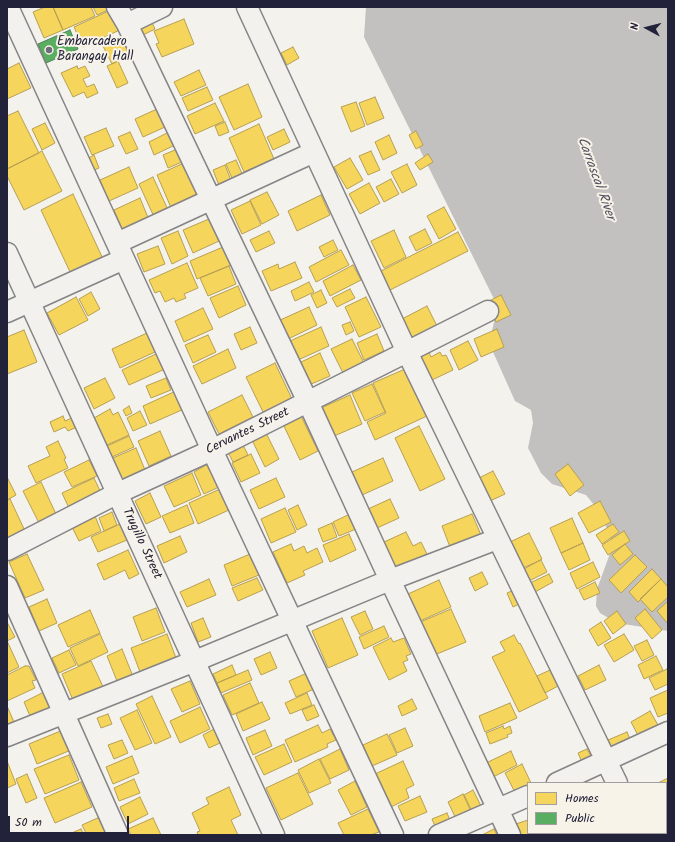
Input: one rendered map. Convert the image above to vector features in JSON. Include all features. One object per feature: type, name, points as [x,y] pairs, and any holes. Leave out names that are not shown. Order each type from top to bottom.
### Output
[{"type":"street","points":[[8,7],[212,450],[393,835]]},
{"type":"street","points":[[162,7],[122,15],[308,402],[510,835]]},
{"type":"street","points":[[247,7],[407,352],[616,782]]},
{"type":"street","points":[[7,312],[29,302],[211,200],[314,152]]},
{"type":"street","name":"Trugillo Street","points":[[7,253],[274,835]]},
{"type":"street","name":"Cervantes Street","points":[[7,550],[118,493],[212,450],[488,311]]},
{"type":"street","points":[[7,736],[65,714],[390,580],[497,539]]},
{"type":"street","points":[[7,586],[118,835]]},
{"type":"street","points":[[559,782],[668,732]]},
{"type":"street","points":[[439,835],[527,796]]},
{"type":"water","name":"Carrascal River","points":[[366,7],[668,7],[668,631],[617,623],[600,613],[596,606],[597,589],[612,548],[608,531],[599,511],[586,495],[552,484],[541,473],[528,448],[533,423],[531,410],[515,401],[489,343],[496,314],[495,301],[364,37]]},
{"type":"building: Homes","points":[[45,7],[53,7],[63,30],[44,38],[33,12]]},
{"type":"building: Homes","points":[[53,7],[91,7],[95,16],[63,30]]},
{"type":"building: Homes","points":[[93,7],[107,7],[108,10],[97,15]]},
{"type":"building: Homes","points":[[113,9],[122,29],[83,47],[74,27]]},
{"type":"building: Homes","points":[[184,19],[194,44],[162,57],[156,44],[159,43],[154,31]]},
{"type":"building: Homes","points":[[151,20],[155,29],[143,35],[139,25]]},
{"type":"building: Homes","points":[[125,36],[134,53],[112,64],[103,46]]},
{"type":"building: Homes","points":[[293,47],[299,58],[287,65],[281,53]]},
{"type":"building: Homes","points":[[118,61],[128,83],[117,88],[107,66]]},
{"type":"building: Homes","points":[[19,63],[31,88],[7,99],[7,69]]},
{"type":"building: Homes","points":[[77,66],[78,69],[85,66],[90,76],[83,79],[87,87],[94,84],[98,93],[87,98],[84,92],[73,97],[61,73]]},
{"type":"building: Homes","points":[[199,70],[206,85],[181,96],[174,82]]},
{"type":"building: Homes","points":[[248,84],[262,117],[234,130],[219,97]]},
{"type":"building: Homes","points":[[207,87],[213,100],[188,111],[182,98]]},
{"type":"building: Homes","points":[[375,97],[384,118],[367,125],[359,103]]},
{"type":"building: Homes","points":[[356,102],[365,126],[351,132],[341,107]]},
{"type":"building: Homes","points":[[215,103],[224,121],[195,134],[187,116]]},
{"type":"building: Homes","points":[[157,109],[165,127],[143,137],[135,119]]},
{"type":"building: Homes","points":[[18,111],[39,153],[7,169],[7,116]]},
{"type":"building: Homes","points":[[225,122],[229,132],[219,136],[215,126]]},
{"type":"building: Homes","points":[[45,123],[55,143],[42,150],[32,129]]},
{"type":"building: Homes","points":[[259,124],[274,159],[244,172],[229,138]]},
{"type":"building: Homes","points":[[106,128],[114,146],[92,155],[84,137]]},
{"type":"building: Homes","points":[[284,129],[290,142],[273,150],[267,137]]},
{"type":"building: Homes","points":[[416,131],[423,145],[416,149],[409,135]]},
{"type":"building: Homes","points":[[130,132],[138,149],[126,154],[118,137]]},
{"type":"building: Homes","points":[[169,132],[175,145],[154,155],[149,142]]},
{"type":"building: Homes","points":[[389,135],[397,153],[383,160],[375,142]]},
{"type":"building: Homes","points":[[177,149],[182,162],[168,168],[163,155]]},
{"type":"building: Homes","points":[[42,151],[62,191],[24,210],[7,176],[7,169]]},
{"type":"building: Homes","points":[[371,151],[380,170],[368,175],[359,156]]},
{"type":"building: Homes","points":[[428,154],[433,162],[420,170],[415,163]]},
{"type":"building: Homes","points":[[94,155],[99,168],[92,171],[87,159]]},
{"type":"building: Homes","points":[[350,158],[363,180],[347,189],[334,167]]},
{"type":"building: Homes","points":[[236,160],[244,178],[234,183],[226,164]]},
{"type":"building: Homes","points":[[184,163],[200,198],[172,210],[157,175]]},
{"type":"building: Homes","points":[[407,164],[417,185],[402,193],[391,172]]},
{"type":"building: Homes","points":[[225,165],[232,183],[220,188],[213,170]]},
{"type":"building: Homes","points":[[129,167],[138,188],[109,201],[100,180]]},
{"type":"building: Homes","points":[[153,177],[169,212],[155,219],[139,184]]},
{"type":"building: Homes","points":[[391,179],[399,194],[384,202],[376,187]]},
{"type":"building: Homes","points":[[369,183],[380,203],[360,214],[349,194]]},
{"type":"building: Homes","points":[[267,192],[279,215],[262,224],[250,200]]},
{"type":"building: Homes","points":[[73,194],[103,259],[71,274],[41,210]]},
{"type":"building: Homes","points":[[321,195],[330,215],[297,231],[288,211]]},
{"type":"building: Homes","points":[[140,198],[149,220],[123,231],[114,210]]},
{"type":"building: Homes","points":[[250,201],[261,225],[242,234],[231,210]]},
{"type":"building: Homes","points":[[444,207],[456,229],[439,239],[427,216]]},
{"type":"building: Homes","points":[[209,219],[219,241],[193,253],[183,230]]},
{"type":"building: Homes","points":[[425,229],[432,243],[416,251],[409,237]]},
{"type":"building: Homes","points":[[394,230],[406,257],[384,268],[371,241]]},
{"type":"building: Homes","points":[[178,231],[188,256],[172,264],[161,238]]},
{"type":"building: Homes","points":[[269,231],[275,243],[256,252],[250,240]]},
{"type":"building: Homes","points":[[458,232],[468,251],[388,291],[379,272]]},
{"type":"building: Homes","points":[[333,240],[338,250],[324,257],[319,247]]},
{"type":"building: Homes","points":[[158,246],[165,264],[144,272],[137,254]]},
{"type":"building: Homes","points":[[223,247],[231,265],[197,279],[190,261]]},
{"type":"building: Homes","points":[[341,250],[349,265],[316,282],[309,267]]},
{"type":"building: Homes","points":[[295,262],[302,278],[271,291],[262,271],[278,264],[279,269]]},
{"type":"building: Homes","points":[[187,263],[198,288],[184,294],[186,298],[176,302],[174,298],[165,302],[160,291],[155,293],[149,280]]},
{"type":"building: Homes","points":[[353,265],[361,280],[330,296],[323,281]]},
{"type":"building: Homes","points":[[229,266],[236,284],[208,296],[200,278]]},
{"type":"building: Homes","points":[[309,282],[314,292],[295,301],[291,291]]},
{"type":"building: Homes","points":[[238,286],[246,305],[219,318],[210,298]]},
{"type":"building: Homes","points":[[350,289],[355,298],[337,307],[332,298]]},
{"type":"building: Homes","points":[[321,290],[327,303],[317,308],[311,295]]},
{"type":"building: Homes","points":[[91,292],[100,309],[88,316],[79,299]]},
{"type":"building: Homes","points":[[501,295],[511,315],[496,322],[487,302]]},
{"type":"building: Homes","points":[[76,297],[88,320],[59,335],[47,313]]},
{"type":"building: Homes","points":[[366,297],[381,327],[359,337],[345,307]]},
{"type":"building: Homes","points":[[427,306],[438,328],[413,341],[402,319]]},
{"type":"building: Homes","points":[[309,307],[317,325],[286,340],[278,321]]},
{"type":"building: Homes","points":[[203,308],[213,329],[184,342],[175,321]]},
{"type":"building: Homes","points":[[350,322],[354,331],[346,335],[342,325]]},
{"type":"building: Homes","points":[[250,327],[257,343],[241,350],[234,334]]},
{"type":"building: Homes","points":[[321,327],[329,346],[298,360],[290,341]]},
{"type":"building: Homes","points":[[497,329],[504,347],[481,357],[474,339]]},
{"type":"building: Homes","points":[[24,330],[37,362],[7,374],[7,337]]},
{"type":"building: Homes","points":[[147,333],[155,352],[120,368],[112,349]]},
{"type":"building: Homes","points":[[377,334],[384,351],[364,360],[357,343]]},
{"type":"building: Homes","points":[[208,335],[216,352],[193,363],[185,345]]},
{"type":"building: Homes","points":[[352,339],[364,363],[343,373],[331,349]]},
{"type":"building: Homes","points":[[468,341],[478,360],[459,370],[450,350]]},
{"type":"building: Homes","points":[[228,349],[236,368],[202,384],[193,366]]},
{"type":"building: Homes","points":[[429,352],[431,357],[440,352],[442,356],[446,355],[453,370],[432,380],[421,356]]},
{"type":"building: Homes","points":[[158,353],[165,369],[129,385],[122,370]]},
{"type":"building: Homes","points":[[320,353],[330,376],[309,385],[299,363]]},
{"type":"building: Homes","points":[[275,363],[292,399],[263,412],[246,377]]},
{"type":"building: Homes","points":[[405,369],[427,416],[375,440],[367,422],[386,413],[373,383]]},
{"type":"building: Homes","points":[[105,378],[115,398],[94,409],[84,388]]},
{"type":"building: Homes","points":[[166,378],[171,390],[151,398],[146,386]]},
{"type":"building: Homes","points":[[372,384],[385,412],[365,421],[352,393]]},
{"type":"building: Homes","points":[[176,391],[184,409],[150,424],[143,406]]},
{"type":"building: Homes","points":[[242,395],[253,417],[219,434],[208,412]]},
{"type":"building: Homes","points":[[350,395],[362,424],[334,436],[321,408]]},
{"type":"building: Homes","points":[[129,406],[132,413],[126,416],[123,410]]},
{"type":"building: Homes","points":[[110,409],[113,415],[118,412],[129,435],[107,445],[94,418]]},
{"type":"building: Homes","points":[[140,411],[147,425],[133,431],[127,418]]},
{"type":"building: Homes","points":[[63,416],[65,421],[74,417],[79,426],[68,431],[65,427],[54,432],[50,422]]},
{"type":"building: Homes","points":[[301,416],[318,451],[300,460],[283,424]]},
{"type":"building: Homes","points":[[419,426],[445,479],[420,491],[395,438]]},
{"type":"building: Homes","points":[[160,431],[171,456],[149,466],[138,441]]},
{"type":"building: Homes","points":[[266,433],[279,459],[265,467],[252,440]]},
{"type":"building: Homes","points":[[129,436],[134,447],[112,457],[107,446]]},
{"type":"building: Homes","points":[[58,441],[66,458],[64,459],[68,468],[36,483],[28,466],[50,456],[46,447]]},
{"type":"building: Homes","points":[[242,443],[248,455],[233,462],[227,450]]},
{"type":"building: Homes","points":[[136,448],[145,470],[122,480],[113,458]]},
{"type":"building: Homes","points":[[251,454],[260,473],[241,482],[232,463]]},
{"type":"building: Homes","points":[[383,458],[393,481],[362,495],[352,472]]},
{"type":"building: Homes","points":[[89,460],[97,476],[72,487],[64,472]]},
{"type":"building: Homes","points":[[208,464],[219,487],[204,494],[194,472]]},
{"type":"building: Homes","points":[[568,464],[584,485],[570,496],[555,474]]},
{"type":"building: Homes","points":[[493,471],[505,494],[490,501],[479,478]]},
{"type":"building: Homes","points":[[192,473],[201,495],[174,507],[164,486]]},
{"type":"building: Homes","points":[[7,477],[16,495],[7,500]]},
{"type":"building: Homes","points":[[94,478],[101,493],[69,508],[62,493]]},
{"type":"building: Homes","points":[[276,478],[285,497],[259,509],[250,490]]},
{"type":"building: Homes","points":[[41,482],[56,514],[39,523],[23,491]]},
{"type":"building: Homes","points":[[220,489],[229,510],[198,524],[189,503]]},
{"type":"building: Homes","points":[[150,493],[161,517],[146,524],[135,501]]},
{"type":"building: Homes","points":[[10,499],[25,531],[7,539],[7,500]]},
{"type":"building: Homes","points":[[390,499],[399,518],[377,528],[368,509]]},
{"type":"building: Homes","points":[[600,501],[611,522],[589,533],[578,513]]},
{"type":"building: Homes","points":[[187,505],[194,523],[170,533],[162,516]]},
{"type":"building: Homes","points":[[298,505],[307,525],[297,530],[288,510]]},
{"type":"building: Homes","points":[[285,508],[296,532],[271,543],[261,519]]},
{"type":"building: Homes","points":[[112,512],[117,525],[104,531],[99,518]]},
{"type":"building: Homes","points":[[350,514],[356,529],[339,536],[333,522]]},
{"type":"building: Homes","points":[[472,514],[481,535],[450,547],[442,526]]},
{"type":"building: Homes","points":[[95,516],[101,531],[79,541],[72,527]]},
{"type":"building: Homes","points":[[572,518],[583,543],[561,553],[550,528]]},
{"type":"building: Homes","points":[[332,523],[337,537],[323,542],[318,529]]},
{"type":"building: Homes","points":[[120,524],[127,540],[98,552],[91,537]]},
{"type":"building: Homes","points":[[613,524],[619,532],[602,544],[596,535]]},
{"type":"building: Homes","points":[[624,531],[630,541],[608,555],[602,545]]},
{"type":"building: Homes","points":[[406,532],[413,546],[421,542],[427,554],[418,558],[419,561],[397,571],[384,542]]},
{"type":"building: Homes","points":[[529,533],[542,559],[524,569],[510,542]]},
{"type":"building: Homes","points":[[349,534],[356,550],[330,562],[323,545]]},
{"type":"building: Homes","points":[[180,536],[187,552],[164,563],[157,546]]},
{"type":"building: Homes","points":[[583,543],[590,560],[569,570],[561,553]]},
{"type":"building: Homes","points":[[291,544],[294,551],[304,546],[307,553],[317,548],[323,562],[303,571],[305,575],[287,583],[273,552]]},
{"type":"building: Homes","points":[[625,544],[633,554],[620,565],[612,555]]},
{"type":"building: Homes","points":[[128,550],[139,574],[129,579],[125,570],[104,580],[97,564]]},
{"type":"building: Homes","points":[[27,554],[44,590],[25,598],[9,562]]},
{"type":"building: Homes","points":[[250,554],[259,575],[232,586],[224,565]]},
{"type":"building: Homes","points":[[635,555],[647,567],[621,593],[609,580]]},
{"type":"building: Homes","points":[[541,560],[547,572],[529,581],[523,568]]},
{"type":"building: Homes","points":[[593,562],[600,577],[577,589],[570,573]]},
{"type":"building: Homes","points":[[652,569],[661,579],[638,602],[629,592]]},
{"type":"building: Homes","points":[[482,572],[488,584],[475,591],[469,578]]},
{"type":"building: Homes","points":[[549,574],[553,582],[535,592],[530,583]]},
{"type":"building: Homes","points":[[257,578],[263,590],[238,601],[232,588]]},
{"type":"building: Homes","points":[[209,579],[216,595],[187,607],[180,592]]},
{"type":"building: Homes","points":[[661,579],[668,587],[668,597],[652,612],[640,599]]},
{"type":"building: Homes","points":[[439,580],[451,607],[420,621],[408,594]]},
{"type":"building: Homes","points":[[595,582],[600,593],[584,600],[579,590]]},
{"type":"building: Homes","points":[[514,590],[521,603],[513,607],[507,593]]},
{"type":"building: Homes","points":[[47,599],[57,623],[39,631],[29,607]]},
{"type":"building: Homes","points":[[668,601],[668,624],[657,611]]},
{"type":"building: Homes","points":[[156,608],[165,632],[142,641],[133,617]]},
{"type":"building: Homes","points":[[451,609],[466,642],[432,656],[418,623]]},
{"type":"building: Homes","points":[[645,609],[662,630],[652,639],[635,618]]},
{"type":"building: Homes","points":[[90,610],[100,633],[68,647],[58,625]]},
{"type":"building: Homes","points":[[365,611],[373,629],[360,635],[351,617]]},
{"type":"building: Homes","points":[[617,611],[626,624],[613,634],[604,621]]},
{"type":"building: Homes","points":[[203,618],[211,637],[198,642],[191,623]]},
{"type":"building: Homes","points":[[342,618],[358,655],[328,668],[312,631]]},
{"type":"building: Homes","points":[[7,622],[15,637],[7,641]]},
{"type":"building: Homes","points":[[601,622],[611,638],[598,646],[589,630]]},
{"type":"building: Homes","points":[[384,626],[389,637],[364,649],[359,637]]},
{"type":"building: Homes","points":[[100,634],[108,652],[78,666],[70,648]]},
{"type":"building: Homes","points":[[167,634],[179,666],[143,680],[131,648]]},
{"type":"building: Homes","points":[[624,634],[634,650],[614,662],[604,645]]},
{"type":"building: Homes","points":[[514,635],[519,644],[520,643],[548,698],[519,712],[492,657],[505,651],[500,642]]},
{"type":"building: Homes","points":[[391,638],[393,642],[404,638],[411,654],[406,656],[408,660],[403,662],[407,671],[389,680],[373,647]]},
{"type":"building: Homes","points":[[647,640],[654,655],[642,661],[634,646]]},
{"type":"building: Homes","points":[[8,643],[19,667],[7,673],[7,644]]},
{"type":"building: Homes","points":[[122,649],[134,679],[119,686],[107,656]]},
{"type":"building: Homes","points":[[69,650],[76,665],[59,673],[52,658]]},
{"type":"building: Homes","points":[[270,652],[277,668],[261,675],[254,659]]},
{"type":"building: Homes","points":[[656,656],[663,670],[644,679],[638,665]]},
{"type":"building: Homes","points":[[91,661],[105,691],[75,705],[62,674]]},
{"type":"building: Homes","points":[[232,665],[236,675],[217,683],[213,674]]},
{"type":"building: Homes","points":[[599,665],[606,680],[585,690],[578,676]]},
{"type":"building: Homes","points":[[25,666],[29,666],[36,680],[32,681],[35,688],[7,701],[7,675]]},
{"type":"building: Homes","points":[[667,669],[668,684],[655,690],[649,678]]},
{"type":"building: Homes","points":[[248,670],[252,680],[221,693],[217,683]]},
{"type":"building: Homes","points":[[550,670],[558,686],[545,693],[537,676]]},
{"type":"building: Homes","points":[[307,673],[314,689],[296,697],[289,681]]},
{"type":"building: Homes","points":[[190,681],[200,704],[182,712],[171,689]]},
{"type":"building: Homes","points":[[250,683],[259,703],[232,715],[223,695]]},
{"type":"building: Homes","points":[[668,690],[668,713],[658,717],[650,698]]},
{"type":"building: Homes","points":[[44,692],[54,714],[33,723],[24,702]]},
{"type":"building: Homes","points":[[307,693],[312,705],[290,714],[285,703]]},
{"type":"building: Homes","points":[[152,696],[171,737],[155,744],[136,704]]},
{"type":"building: Homes","points":[[412,699],[417,709],[402,716],[398,706]]},
{"type":"building: Homes","points":[[262,702],[270,719],[243,731],[236,714]]},
{"type":"building: Homes","points":[[510,703],[517,718],[485,732],[479,716]]},
{"type":"building: Homes","points":[[314,705],[319,716],[307,721],[302,710]]},
{"type":"building: Homes","points":[[7,706],[14,722],[7,726]]},
{"type":"building: Homes","points":[[200,707],[210,729],[180,743],[170,721]]},
{"type":"building: Homes","points":[[137,710],[152,743],[135,750],[120,718]]},
{"type":"building: Homes","points":[[650,711],[662,732],[642,743],[631,722]]},
{"type":"building: Homes","points":[[108,714],[112,724],[101,728],[97,718]]},
{"type":"building: Homes","points":[[318,725],[322,733],[330,729],[336,740],[327,744],[328,747],[295,762],[285,740]]},
{"type":"building: Homes","points":[[503,726],[504,729],[510,726],[512,733],[507,735],[508,737],[490,744],[486,733]]},
{"type":"building: Homes","points":[[405,728],[413,746],[397,753],[389,735]]},
{"type":"building: Homes","points":[[214,729],[220,743],[209,748],[203,735]]},
{"type":"building: Homes","points":[[63,730],[71,750],[37,764],[29,744]]},
{"type":"building: Homes","points":[[265,730],[272,746],[253,755],[246,738]]},
{"type":"building: Homes","points":[[627,732],[633,746],[615,755],[608,740]]},
{"type":"building: Homes","points":[[387,734],[397,755],[372,766],[363,745]]},
{"type":"building: Homes","points":[[122,740],[128,753],[114,759],[108,745]]},
{"type":"building: Homes","points":[[284,744],[292,762],[264,775],[255,757]]},
{"type":"building: Homes","points":[[340,749],[349,770],[330,779],[320,759]]},
{"type":"building: Homes","points":[[587,749],[594,762],[584,767],[578,753]]},
{"type":"building: Homes","points":[[511,751],[517,765],[491,778],[484,764]]},
{"type":"building: Homes","points":[[69,755],[79,780],[45,794],[34,769]]},
{"type":"building: Homes","points":[[132,756],[139,773],[113,784],[106,767]]},
{"type":"building: Homes","points":[[319,759],[331,783],[309,793],[298,770]]},
{"type":"building: Homes","points":[[7,761],[16,784],[7,788]]},
{"type":"building: Homes","points":[[403,761],[414,785],[406,789],[409,798],[391,807],[375,774]]},
{"type":"building: Homes","points":[[522,764],[531,782],[527,782],[527,794],[518,798],[505,773]]},
{"type":"building: Homes","points":[[298,773],[313,804],[281,820],[266,788]]},
{"type":"building: Homes","points":[[27,774],[37,798],[26,803],[16,779]]},
{"type":"building: Homes","points":[[668,778],[668,811],[667,782],[660,782]]},
{"type":"building: Homes","points":[[134,779],[140,793],[119,801],[114,788]]},
{"type":"building: Homes","points":[[355,781],[367,807],[351,815],[338,790]]},
{"type":"building: Homes","points":[[81,782],[92,807],[55,823],[44,798]]},
{"type":"building: Homes","points":[[229,787],[241,815],[231,820],[238,835],[198,835],[197,832],[200,831],[192,813],[209,804],[206,798]]},
{"type":"building: Homes","points":[[473,790],[481,806],[472,811],[464,795]]},
{"type":"building: Homes","points":[[463,794],[473,816],[458,823],[448,802]]},
{"type":"building: Homes","points":[[420,796],[427,812],[405,821],[398,806]]},
{"type":"building: Homes","points":[[140,797],[148,814],[128,824],[120,807]]},
{"type":"building: Homes","points":[[368,809],[379,832],[371,835],[344,835],[338,823]]},
{"type":"building: Homes","points":[[447,813],[452,825],[437,831],[432,819]]},
{"type":"building: Homes","points":[[667,814],[668,835],[656,835],[667,834]]},
{"type":"building: Homes","points":[[102,816],[110,835],[87,835],[82,825]]},
{"type":"building: Homes","points":[[153,818],[161,835],[131,835],[128,829]]},
{"type":"building: Homes","points":[[527,820],[527,834],[551,835],[521,835],[516,824]]},
{"type":"building: Homes","points":[[81,829],[84,835],[67,835]]},
{"type":"building: Homes","points":[[494,829],[497,835],[482,835]]},
{"type":"building: Public","points":[[70,30],[78,49],[46,63],[38,44]]},
{"type":"place","name":"Embarcadero Barangay Hall","points":[[49,50]]}]
